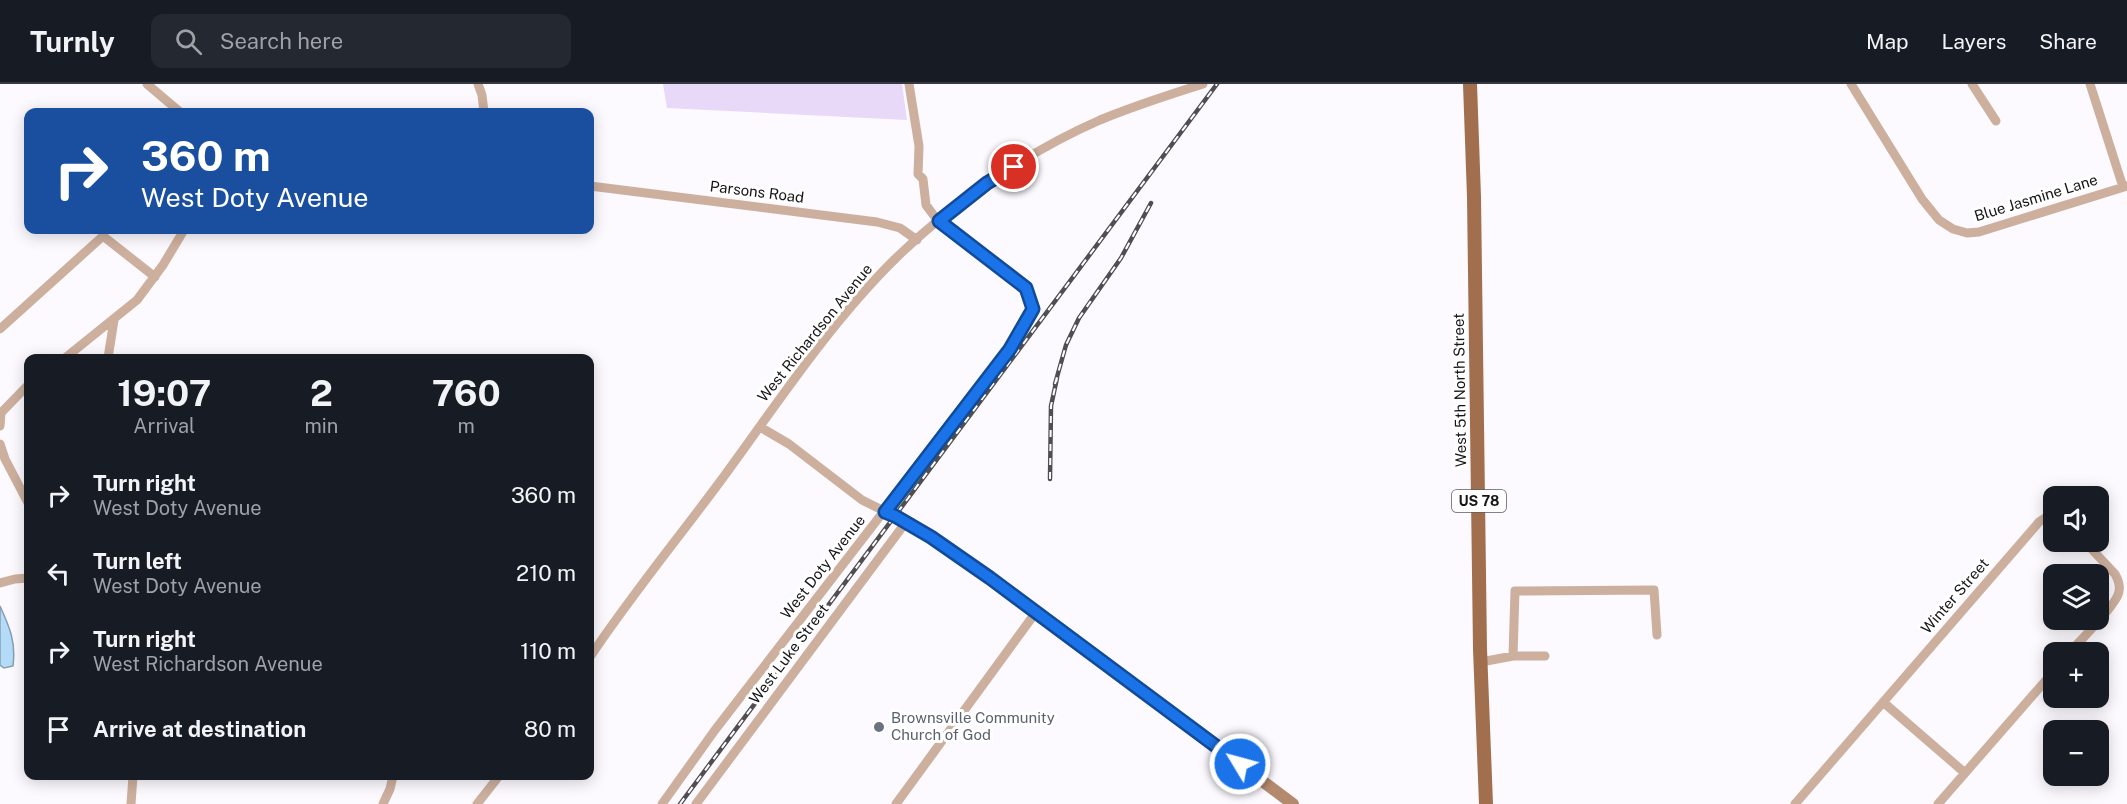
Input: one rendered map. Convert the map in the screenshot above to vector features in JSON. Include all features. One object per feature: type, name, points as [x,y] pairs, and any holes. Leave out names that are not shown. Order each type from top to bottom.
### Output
[{"type":"main road","name":"West 5th North Street","points":[[1470,84],[1474,197],[1481,662],[1486,804]]},
{"type":"street","points":[[147,84],[175,108]]},
{"type":"street","points":[[478,84],[484,108]]},
{"type":"street","points":[[909,84],[919,146],[918,174],[923,179],[926,205],[939,221]]},
{"type":"street","name":"West Richardson Avenue","points":[[594,651],[620,612],[848,311],[895,259],[987,183],[1071,134],[1128,109],[1203,84]]},
{"type":"street","name":"Blue Jasmine Lane","points":[[1851,84],[1923,199],[1952,234],[1979,232],[2125,186]]},
{"type":"street","points":[[1972,84],[1996,121]]},
{"type":"street","points":[[2090,84],[2125,186]]},
{"type":"street","name":"Parsons Road","points":[[594,187],[877,222],[900,228],[917,240]]},
{"type":"street","name":"West Doty Avenue","points":[[662,804],[715,730],[1010,349],[1033,309],[1026,288],[939,221]]},
{"type":"street","points":[[74,354],[131,306],[155,277],[182,234]]},
{"type":"street","points":[[0,329],[103,236],[155,277]]},
{"type":"street","points":[[109,354],[114,320]]},
{"type":"street","points":[[0,426],[1,413],[24,389]]},
{"type":"street","points":[[760,427],[789,444],[862,500],[931,537],[1036,612],[1293,804]]},
{"type":"street","points":[[0,444],[5,459],[24,495]]},
{"type":"street","name":"Winter Street","points":[[1795,804],[2043,519]]},
{"type":"street","name":"West Luke Street","points":[[696,804],[906,522]]},
{"type":"street","points":[[2079,642],[2106,611],[2119,591],[2115,574],[2094,552]]},
{"type":"street","points":[[0,583],[24,579]]},
{"type":"street","points":[[1513,656],[1515,591],[1654,590],[1657,635]]},
{"type":"street","points":[[896,804],[1036,612]]},
{"type":"street","points":[[1481,662],[1513,656],[1545,656]]},
{"type":"street","points":[[1938,804],[2043,684]]},
{"type":"street","points":[[1883,702],[1965,773]]},
{"type":"street","points":[[131,804],[133,780]]},
{"type":"street","points":[[383,804],[392,780]]},
{"type":"street","points":[[477,804],[496,780]]},
{"type":"shaded area","points":[[663,84],[902,84],[907,120],[667,108]]},
{"type":"water","points":[[0,606],[9,628],[14,650],[13,666],[4,668],[0,665]]},
{"type":"railway","points":[[680,804],[1217,84]]},
{"type":"railway","points":[[1055,384],[1066,345],[1079,318],[1121,258],[1151,203]]},
{"type":"railway","points":[[1050,479],[1051,406],[1057,378]]},
{"type":"place","name":"Brownsville Community Church of God","points":[[879,727]]},
{"type":"route","points":[[1014,167],[987,183],[939,221],[1026,288],[1033,309],[1010,349],[885,512],[931,537],[990,578],[1240,764]]}]
